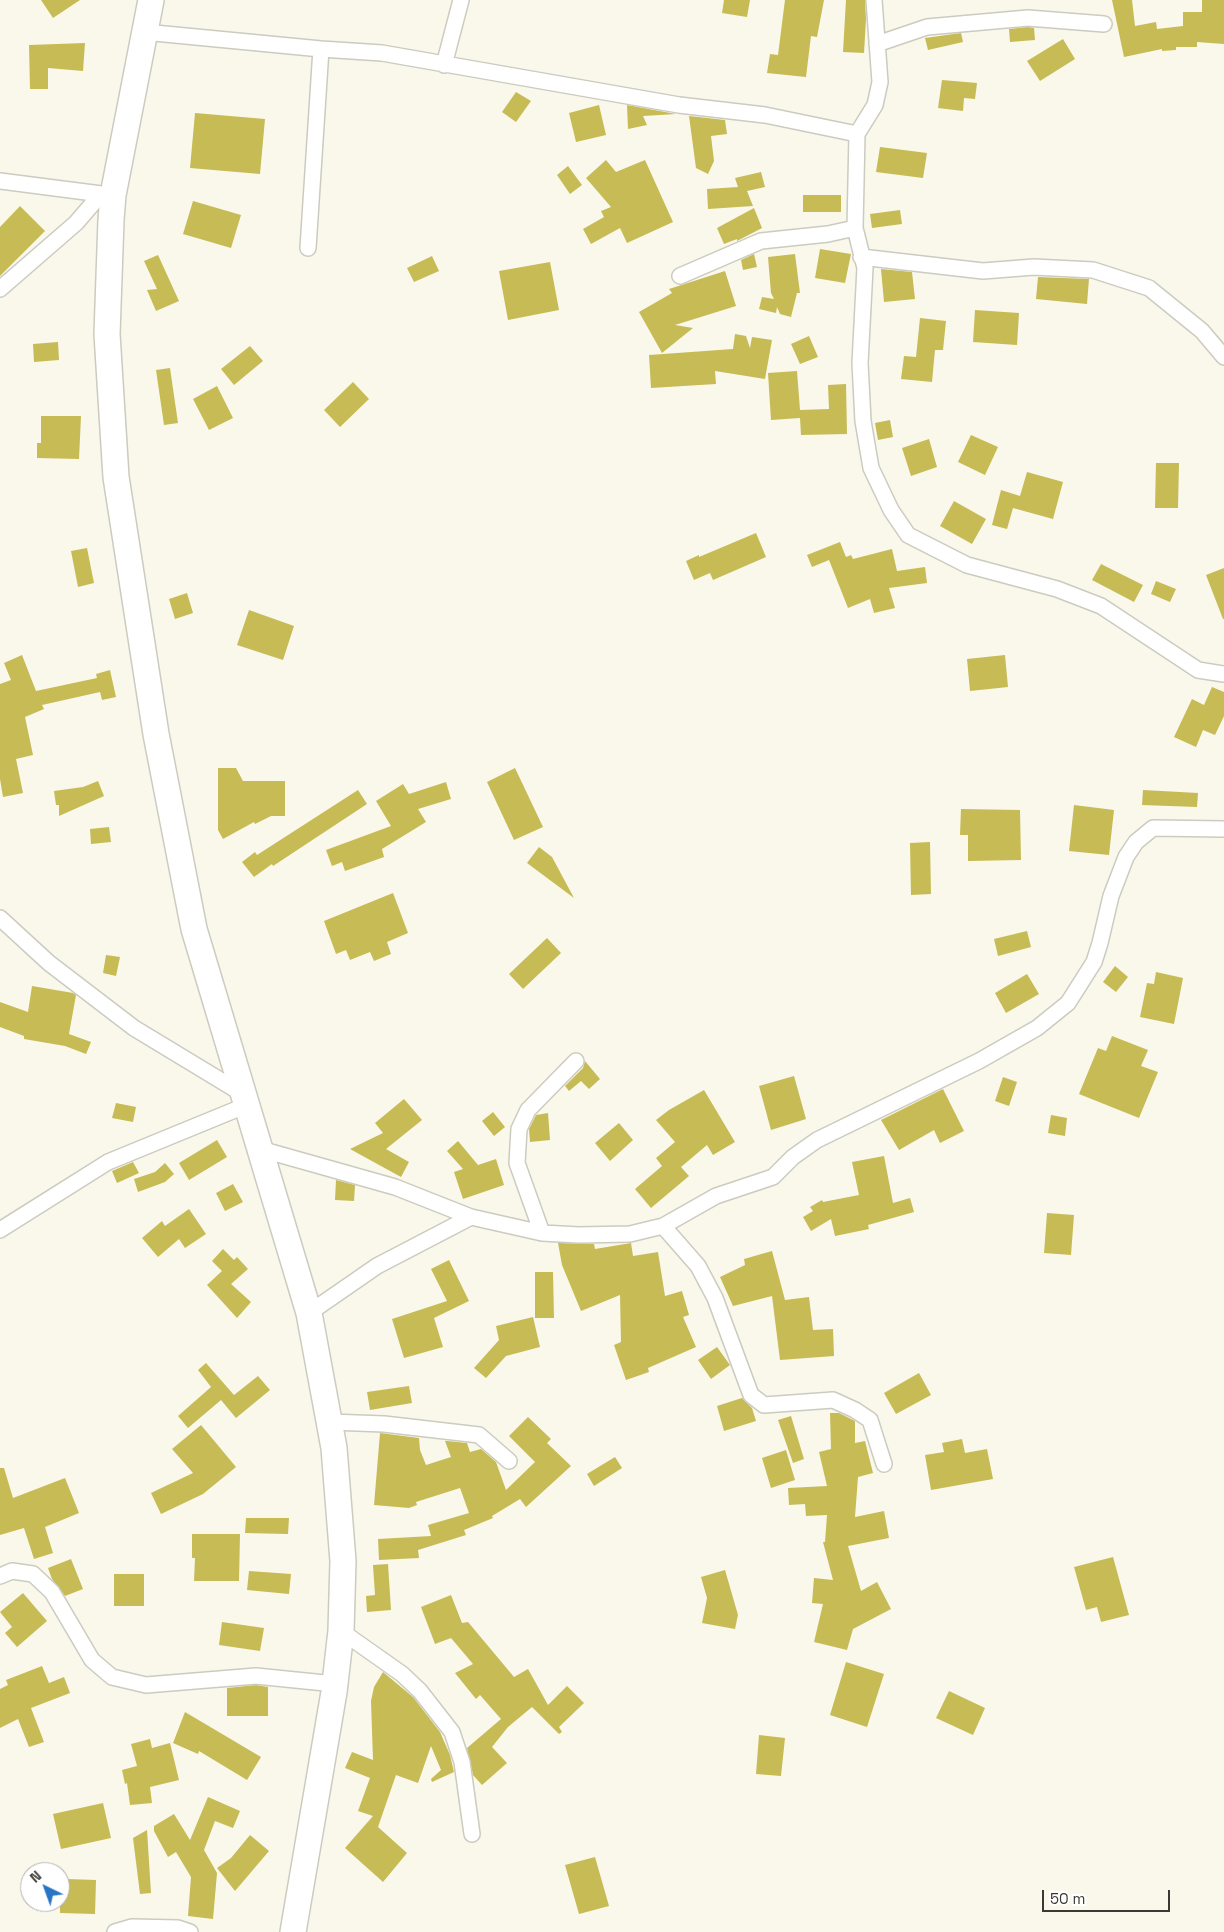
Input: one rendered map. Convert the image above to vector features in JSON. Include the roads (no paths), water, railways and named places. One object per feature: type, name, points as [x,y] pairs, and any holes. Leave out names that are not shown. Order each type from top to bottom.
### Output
[{"type":"main road","points":[[151,0],[107,194],[107,334],[116,477],[156,734],[194,929],[309,1314],[334,1448],[343,1561],[341,1631],[335,1684],[293,1932]]},
{"type":"street","points":[[444,65],[460,0]]},
{"type":"street","points":[[874,0],[880,82],[875,105],[857,134],[854,228],[865,268],[860,363],[863,422],[871,468],[891,510],[908,535],[967,565],[1058,589],[1101,606],[1198,670],[1224,674]]},
{"type":"street","points":[[877,44],[927,27],[1028,18],[1104,24]]},
{"type":"street","points":[[144,32],[382,53],[679,105],[765,115],[857,134]]},
{"type":"street","points":[[308,248],[314,127],[321,49]]},
{"type":"street","points":[[0,181],[107,194]]},
{"type":"street","points":[[0,289],[107,194]]},
{"type":"street","points":[[680,276],[761,241],[828,234],[854,228]]},
{"type":"street","points":[[861,256],[983,271],[1034,267],[1093,270],[1149,288],[1202,331],[1224,357]]},
{"type":"street","points":[[260,1149],[394,1187],[471,1218],[542,1233],[579,1235],[630,1234],[662,1226],[716,1196],[773,1177],[793,1157],[817,1140],[979,1061],[1037,1028],[1068,1003],[1094,962],[1111,896],[1126,857],[1136,842],[1153,828],[1224,830]]},
{"type":"street","points":[[0,918],[49,963],[134,1028],[245,1099]]},
{"type":"street","points":[[542,1233],[517,1163],[519,1129],[528,1110],[576,1061]]},
{"type":"street","points":[[0,1230],[108,1162],[245,1099]]},
{"type":"street","points":[[309,1314],[377,1266],[471,1218]]},
{"type":"street","points":[[662,1226],[698,1266],[716,1298],[752,1395],[764,1405],[833,1400],[855,1410],[870,1420],[884,1464]]},
{"type":"street","points":[[330,1422],[384,1424],[479,1435],[509,1461]]},
{"type":"street","points":[[0,1576],[12,1571],[33,1574],[52,1592],[92,1660],[112,1677],[146,1686],[256,1676],[335,1684]]},
{"type":"street","points":[[341,1631],[402,1674],[420,1691],[452,1732],[462,1762],[472,1834]]},
{"type":"street","points":[[115,1932],[132,1927],[178,1928],[190,1932]]}]
